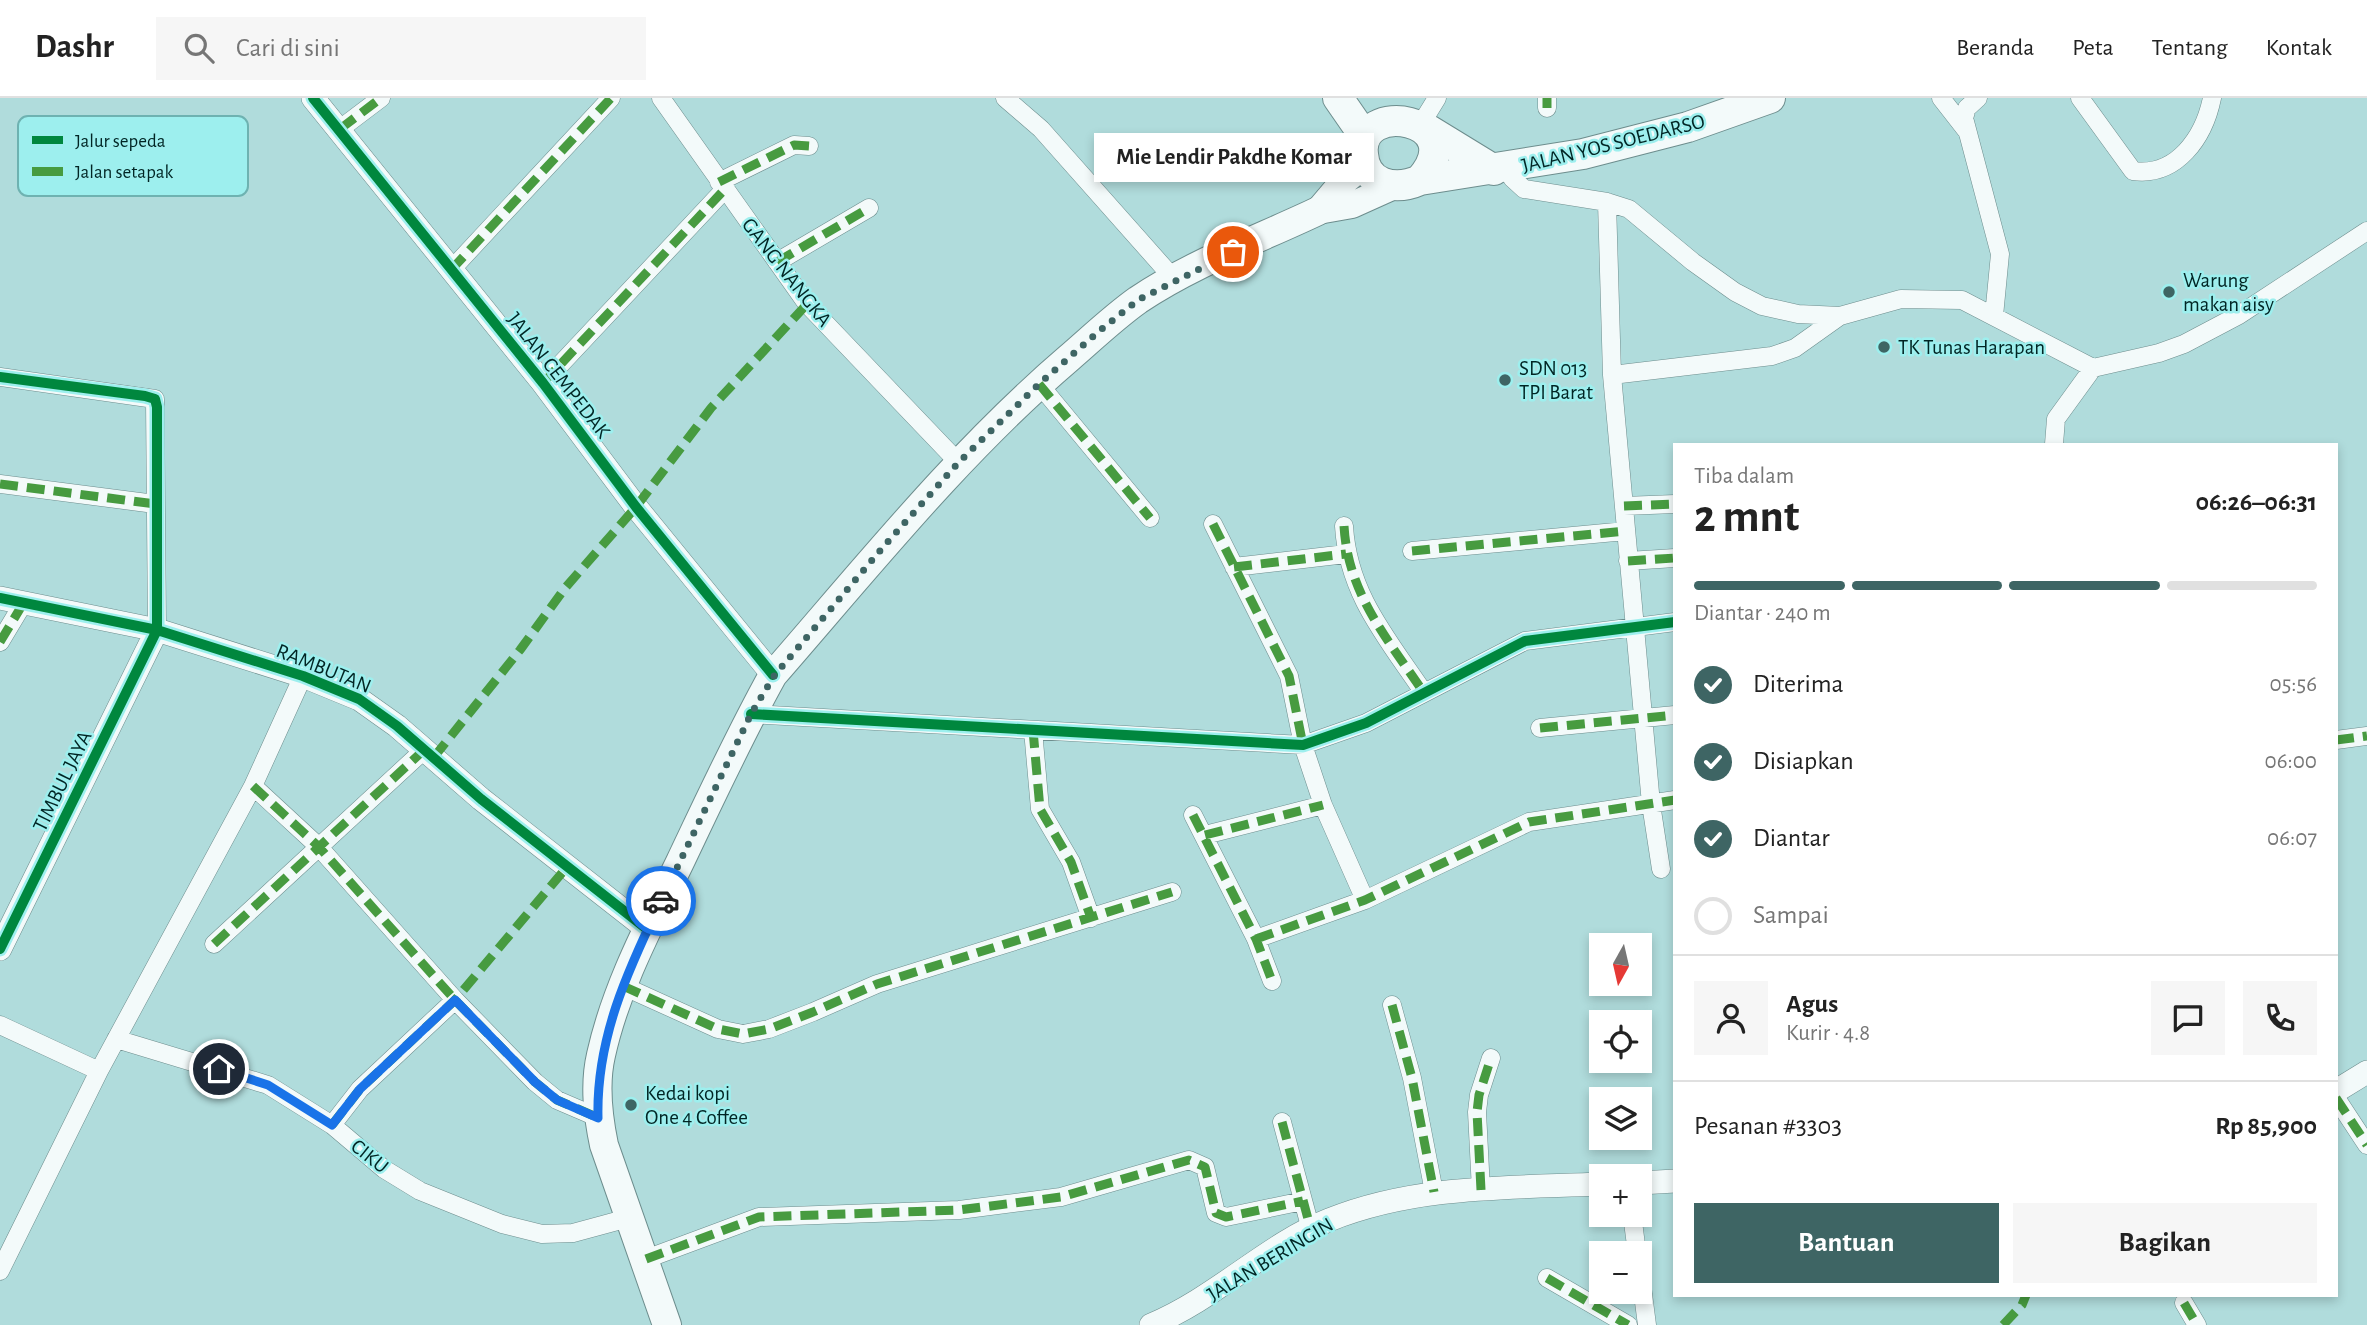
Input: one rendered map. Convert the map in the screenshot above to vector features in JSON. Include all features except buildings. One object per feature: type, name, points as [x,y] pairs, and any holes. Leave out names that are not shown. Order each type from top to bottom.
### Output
[{"type":"highway","points":[[1338,98],[1365,151],[1371,175],[1406,183],[1429,169],[1434,156],[1433,142],[1419,123],[1388,117],[1370,128],[1365,151]]},
{"type":"highway","name":"JALAN YOS SOEDARSO","points":[[1383,98],[1419,123],[1501,169]]},
{"type":"highway","name":"JALAN YOS SOEDARSO","points":[[1406,183],[1583,154],[1688,127],[1770,98]]},
{"type":"main road","points":[[1318,211],[1365,151]]},
{"type":"main road","points":[[667,1325],[632,1217],[604,1145],[598,1118],[601,1055],[623,986],[648,929],[751,714],[774,676],[958,463],[1039,384],[1138,300],[1174,279],[1318,211],[1352,205],[1406,183]]},
{"type":"street","name":"JALAN CEMPEDAK","points":[[313,98],[543,383],[636,507],[774,676]]},
{"type":"street","points":[[340,130],[381,98]]},
{"type":"street","points":[[451,270],[611,98]]},
{"type":"street","name":"GANG NANGKA","points":[[661,98],[807,304],[958,463]]},
{"type":"street","points":[[1005,98],[1041,129],[1174,279]]},
{"type":"street","points":[[1419,123],[1437,98]]},
{"type":"street","points":[[1941,98],[1966,130]]},
{"type":"street","points":[[1978,98],[1967,108],[1966,130],[1992,214],[2000,254],[1994,316]]},
{"type":"street","points":[[2080,98],[2133,172],[2147,173],[2163,170],[2182,156],[2208,117],[2212,98]]},
{"type":"street","points":[[543,383],[722,185],[794,145],[809,146]]},
{"type":"street","points":[[1501,169],[1524,189],[1629,208],[1693,262],[1735,292],[1762,306],[1798,314],[1840,316],[1901,299],[1962,300],[2093,368],[2159,353],[2184,344],[2239,315],[2367,231]]},
{"type":"street","points":[[1607,202],[1612,375],[1651,804],[1661,869]]},
{"type":"street","points":[[776,262],[869,208]]},
{"type":"street","points":[[1612,375],[1772,356],[1795,348],[1840,316]]},
{"type":"street","points":[[2054,443],[2056,419],[2093,368]]},
{"type":"street","points":[[0,377],[155,399],[157,630]]},
{"type":"street","points":[[1039,384],[1150,518]]},
{"type":"street","points":[[0,484],[155,504]]},
{"type":"street","points":[[1624,506],[1673,504]]},
{"type":"street","points":[[1213,524],[1289,676],[1303,745],[1323,805],[1365,900]]},
{"type":"street","points":[[1344,526],[1346,554],[1364,604],[1424,693]]},
{"type":"street","points":[[1412,551],[1626,531]]},
{"type":"street","points":[[1234,567],[1346,554]]},
{"type":"street","points":[[1628,561],[1673,558]]},
{"type":"street","name":"RAMBUTAN","points":[[0,598],[157,630],[303,676],[359,699],[425,749],[502,816],[648,929]]},
{"type":"street","points":[[0,642],[24,602]]},
{"type":"street","points":[[751,714],[1303,745],[1367,723],[1525,641],[1673,622]]},
{"type":"street","name":"TIMBUL JAYA","points":[[0,949],[157,630]]},
{"type":"street","points":[[0,1271],[99,1070],[253,786],[303,676]]},
{"type":"street","points":[[1540,728],[1673,715]]},
{"type":"street","points":[[1033,730],[1040,809],[1071,862],[1091,918]]},
{"type":"street","points":[[2338,740],[2367,736]]},
{"type":"street","points":[[214,944],[425,749]]},
{"type":"street","points":[[253,786],[318,846],[455,1000],[535,1082],[557,1100],[598,1118]]},
{"type":"street","points":[[1256,939],[1365,900],[1529,822],[1673,800]]},
{"type":"street","points":[[1205,835],[1323,805]]},
{"type":"street","points":[[1193,815],[1256,939],[1272,981]]},
{"type":"street","points":[[623,986],[718,1029],[743,1034],[769,1029],[813,1013],[877,984],[1171,892]]},
{"type":"street","points":[[332,1125],[360,1089],[455,1000]]},
{"type":"street","points":[[1392,1005],[1412,1078],[1434,1192]]},
{"type":"street","points":[[0,1025],[99,1070]]},
{"type":"street","name":"CIKU","points":[[116,1040],[268,1085],[332,1125],[384,1169],[420,1191],[502,1224],[542,1234],[573,1233],[632,1217]]},
{"type":"street","points":[[1481,1190],[1477,1112],[1479,1095],[1491,1058]]},
{"type":"street","points":[[2338,1090],[2367,1072]]},
{"type":"street","points":[[2338,1101],[2367,1145]]},
{"type":"street","points":[[1282,1122],[1311,1230]]},
{"type":"street","points":[[646,1259],[759,1217],[959,1210],[1048,1199],[1189,1160],[1205,1167],[1216,1213],[1226,1217],[1303,1201]]},
{"type":"street","points":[[1652,1182],[1673,1181]]},
{"type":"street","name":"JALAN BERINGIN","points":[[1151,1325],[1183,1312],[1328,1220],[1434,1192],[1589,1186]]},
{"type":"street","points":[[1547,1278],[1628,1325]]},
{"type":"street","points":[[2184,1303],[2197,1325]]},
{"type":"street","points":[[1644,1304],[1647,1325]]},
{"type":"marked path","points":[[340,129],[381,98]]},
{"type":"marked path","points":[[451,270],[611,98]]},
{"type":"marked path","points":[[1547,98],[1547,108]]},
{"type":"marked path","points":[[719,182],[794,145],[809,146]]},
{"type":"marked path","points":[[543,383],[725,189]]},
{"type":"marked path","points":[[777,262],[869,208]]},
{"type":"marked path","points":[[434,757],[520,650],[565,588],[636,507],[711,408],[807,304]]},
{"type":"marked path","points":[[1039,384],[1150,518]]},
{"type":"marked path","points":[[0,484],[155,504]]},
{"type":"marked path","points":[[1624,506],[1673,504]]},
{"type":"marked path","points":[[1213,524],[1289,676],[1303,745]]},
{"type":"marked path","points":[[1344,526],[1347,550],[1361,594],[1383,634],[1424,693]]},
{"type":"marked path","points":[[1412,551],[1626,531]]},
{"type":"marked path","points":[[1234,567],[1346,554]]},
{"type":"marked path","points":[[1628,561],[1673,558]]},
{"type":"marked path","points":[[0,642],[24,602]]},
{"type":"marked path","points":[[1540,728],[1673,715]]},
{"type":"marked path","points":[[1033,730],[1040,809],[1071,862],[1091,918]]},
{"type":"marked path","points":[[2338,740],[2367,736]]},
{"type":"marked path","points":[[214,944],[425,749]]},
{"type":"marked path","points":[[253,786],[318,846],[455,1000],[535,1082],[557,1100],[599,1118]]},
{"type":"marked path","points":[[1256,939],[1365,900],[1529,822],[1673,800]]},
{"type":"marked path","points":[[1205,835],[1323,805]]},
{"type":"marked path","points":[[1193,815],[1256,939],[1272,981]]},
{"type":"marked path","points":[[332,1125],[360,1089],[455,1000],[566,868]]},
{"type":"marked path","points":[[623,986],[718,1029],[743,1034],[769,1029],[877,984],[1172,892]]},
{"type":"marked path","points":[[1392,1005],[1412,1078],[1434,1192]]},
{"type":"marked path","points":[[1481,1190],[1477,1112],[1479,1095],[1491,1058]]},
{"type":"marked path","points":[[2338,1101],[2367,1145]]},
{"type":"marked path","points":[[1282,1122],[1311,1230]]},
{"type":"marked path","points":[[646,1259],[759,1217],[959,1210],[1061,1197],[1189,1160],[1205,1167],[1216,1213],[1226,1217],[1303,1201]]},
{"type":"marked path","points":[[1547,1278],[1628,1325]]},
{"type":"marked path","points":[[2003,1325],[2022,1305],[2025,1297]]},
{"type":"marked path","points":[[2184,1303],[2197,1325]]},
{"type":"cycle path","points":[[313,98],[543,383],[636,507],[773,675]]},
{"type":"cycle path","points":[[0,377],[145,396],[155,399],[157,407],[157,630],[0,949]]},
{"type":"cycle path","points":[[0,598],[157,630],[303,676],[359,699],[397,726],[481,799],[647,929]]},
{"type":"cycle path","points":[[751,714],[1303,745],[1366,723],[1525,641],[1673,622]]},
{"type":"way so far","points":[[661,901],[751,714],[774,676],[884,546],[958,463],[1039,384],[1098,332],[1138,300],[1174,279],[1233,252]]},
{"type":"place","name":"Mie Lendir Pakdhe Komar","points":[[1233,252]]},
{"type":"place","name":"Warung makan aisy","points":[[2169,292]]},
{"type":"place","name":"TK Tunas Harapan","points":[[1884,347]]},
{"type":"place","name":"SDN 013 TPI Barat","points":[[1505,380]]},
{"type":"place","name":"Kedai kopi One 4 Coffee","points":[[631,1105]]},
{"type":"route","points":[[219,1069],[268,1085],[332,1125],[360,1089],[455,1000],[535,1082],[557,1100],[598,1118],[597,1084],[601,1055],[623,986],[661,901]]}]
